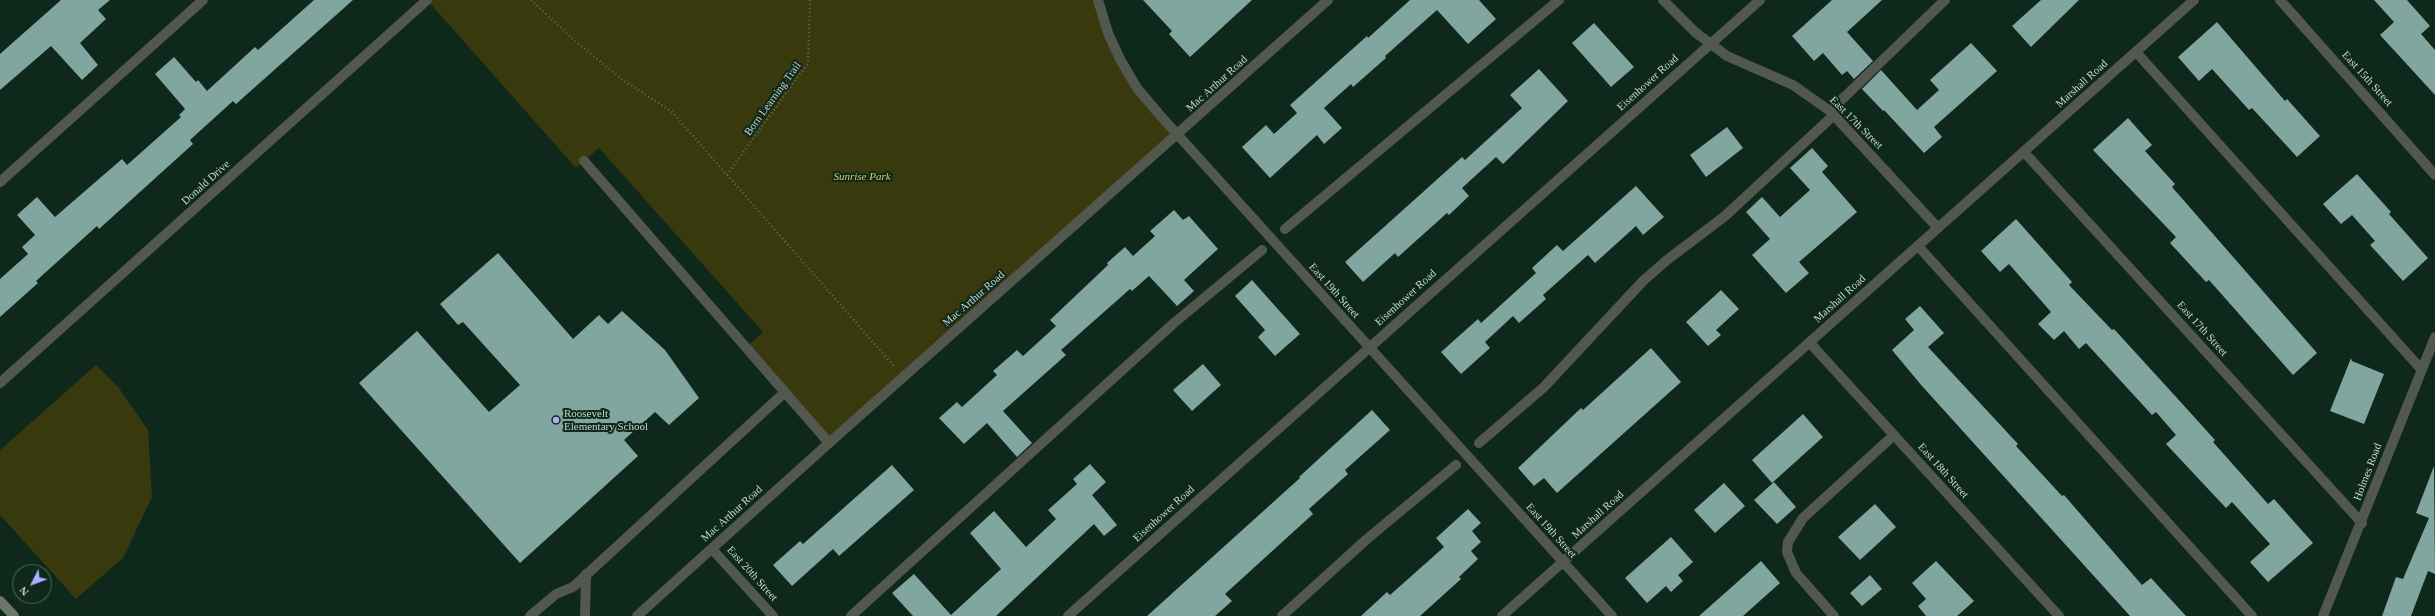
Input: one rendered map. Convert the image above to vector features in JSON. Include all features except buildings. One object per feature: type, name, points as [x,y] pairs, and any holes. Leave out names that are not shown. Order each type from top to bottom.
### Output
[{"type":"street","points":[[0,182],[203,0]]},
{"type":"street","name":"Donald Drive","points":[[0,383],[427,0]]},
{"type":"street","name":"Mac Arthur Road","points":[[637,616],[904,376],[1178,135],[1328,0]]},
{"type":"street","points":[[1285,229],[1559,0]]},
{"type":"street","name":"East 17th Street","points":[[1663,0],[1696,32],[1727,56],[1793,85],[1832,113],[1938,228]]},
{"type":"street","name":"Eisenhower Road","points":[[1068,616],[1760,0]]},
{"type":"street","points":[[1479,443],[1544,387],[1643,282],[1667,260],[1719,221],[1832,113],[1945,0]]},
{"type":"street","name":"Marshall Road","points":[[1502,616],[2194,0]]},
{"type":"street","name":"East 15th Street","points":[[2280,0],[2435,175]]},
{"type":"street","name":"East 19th Street","points":[[1099,1],[1108,34],[1120,59],[1137,88],[1612,616]]},
{"type":"street","points":[[2136,52],[2421,369]]},
{"type":"street","name":"East 17th Street","points":[[2024,152],[2362,523]]},
{"type":"street","points":[[584,161],[737,335],[745,348],[829,443]]},
{"type":"street","points":[[1918,246],[2252,616]]},
{"type":"street","points":[[851,616],[1174,323],[1262,250]]},
{"type":"street","name":"Holmes Road","points":[[2323,616],[2362,523],[2421,369],[2435,337]]},
{"type":"street","name":"East 18th Street","points":[[1810,342],[2059,616]]},
{"type":"street","points":[[530,616],[551,597],[573,587],[784,393]]},
{"type":"street","points":[[1834,616],[1796,573],[1788,552],[1788,542],[1803,518],[1894,435]]},
{"type":"street","points":[[1282,616],[1367,539],[1456,465]]},
{"type":"street","name":"East 20th Street","points":[[712,548],[773,616]]},
{"type":"street","points":[[585,616],[586,574]]},
{"type":"street","points":[[0,601],[14,616]]},
{"type":"path","points":[[532,0],[575,41],[623,80],[672,112],[904,376]]},
{"type":"path","name":"Born Learning Trail","points":[[728,175],[808,63],[810,0]]},
{"type":"green space","name":"Sunrise Park","points":[[427,0],[1098,0],[1120,59],[1178,135],[829,443],[745,348],[763,332],[599,148],[576,168]]},
{"type":"green space","points":[[96,365],[119,388],[148,430],[152,497],[123,558],[76,599],[52,572],[52,564],[44,564],[0,515],[0,450]]},
{"type":"place","name":"Roosevelt Elementary School","points":[[556,420]]}]
